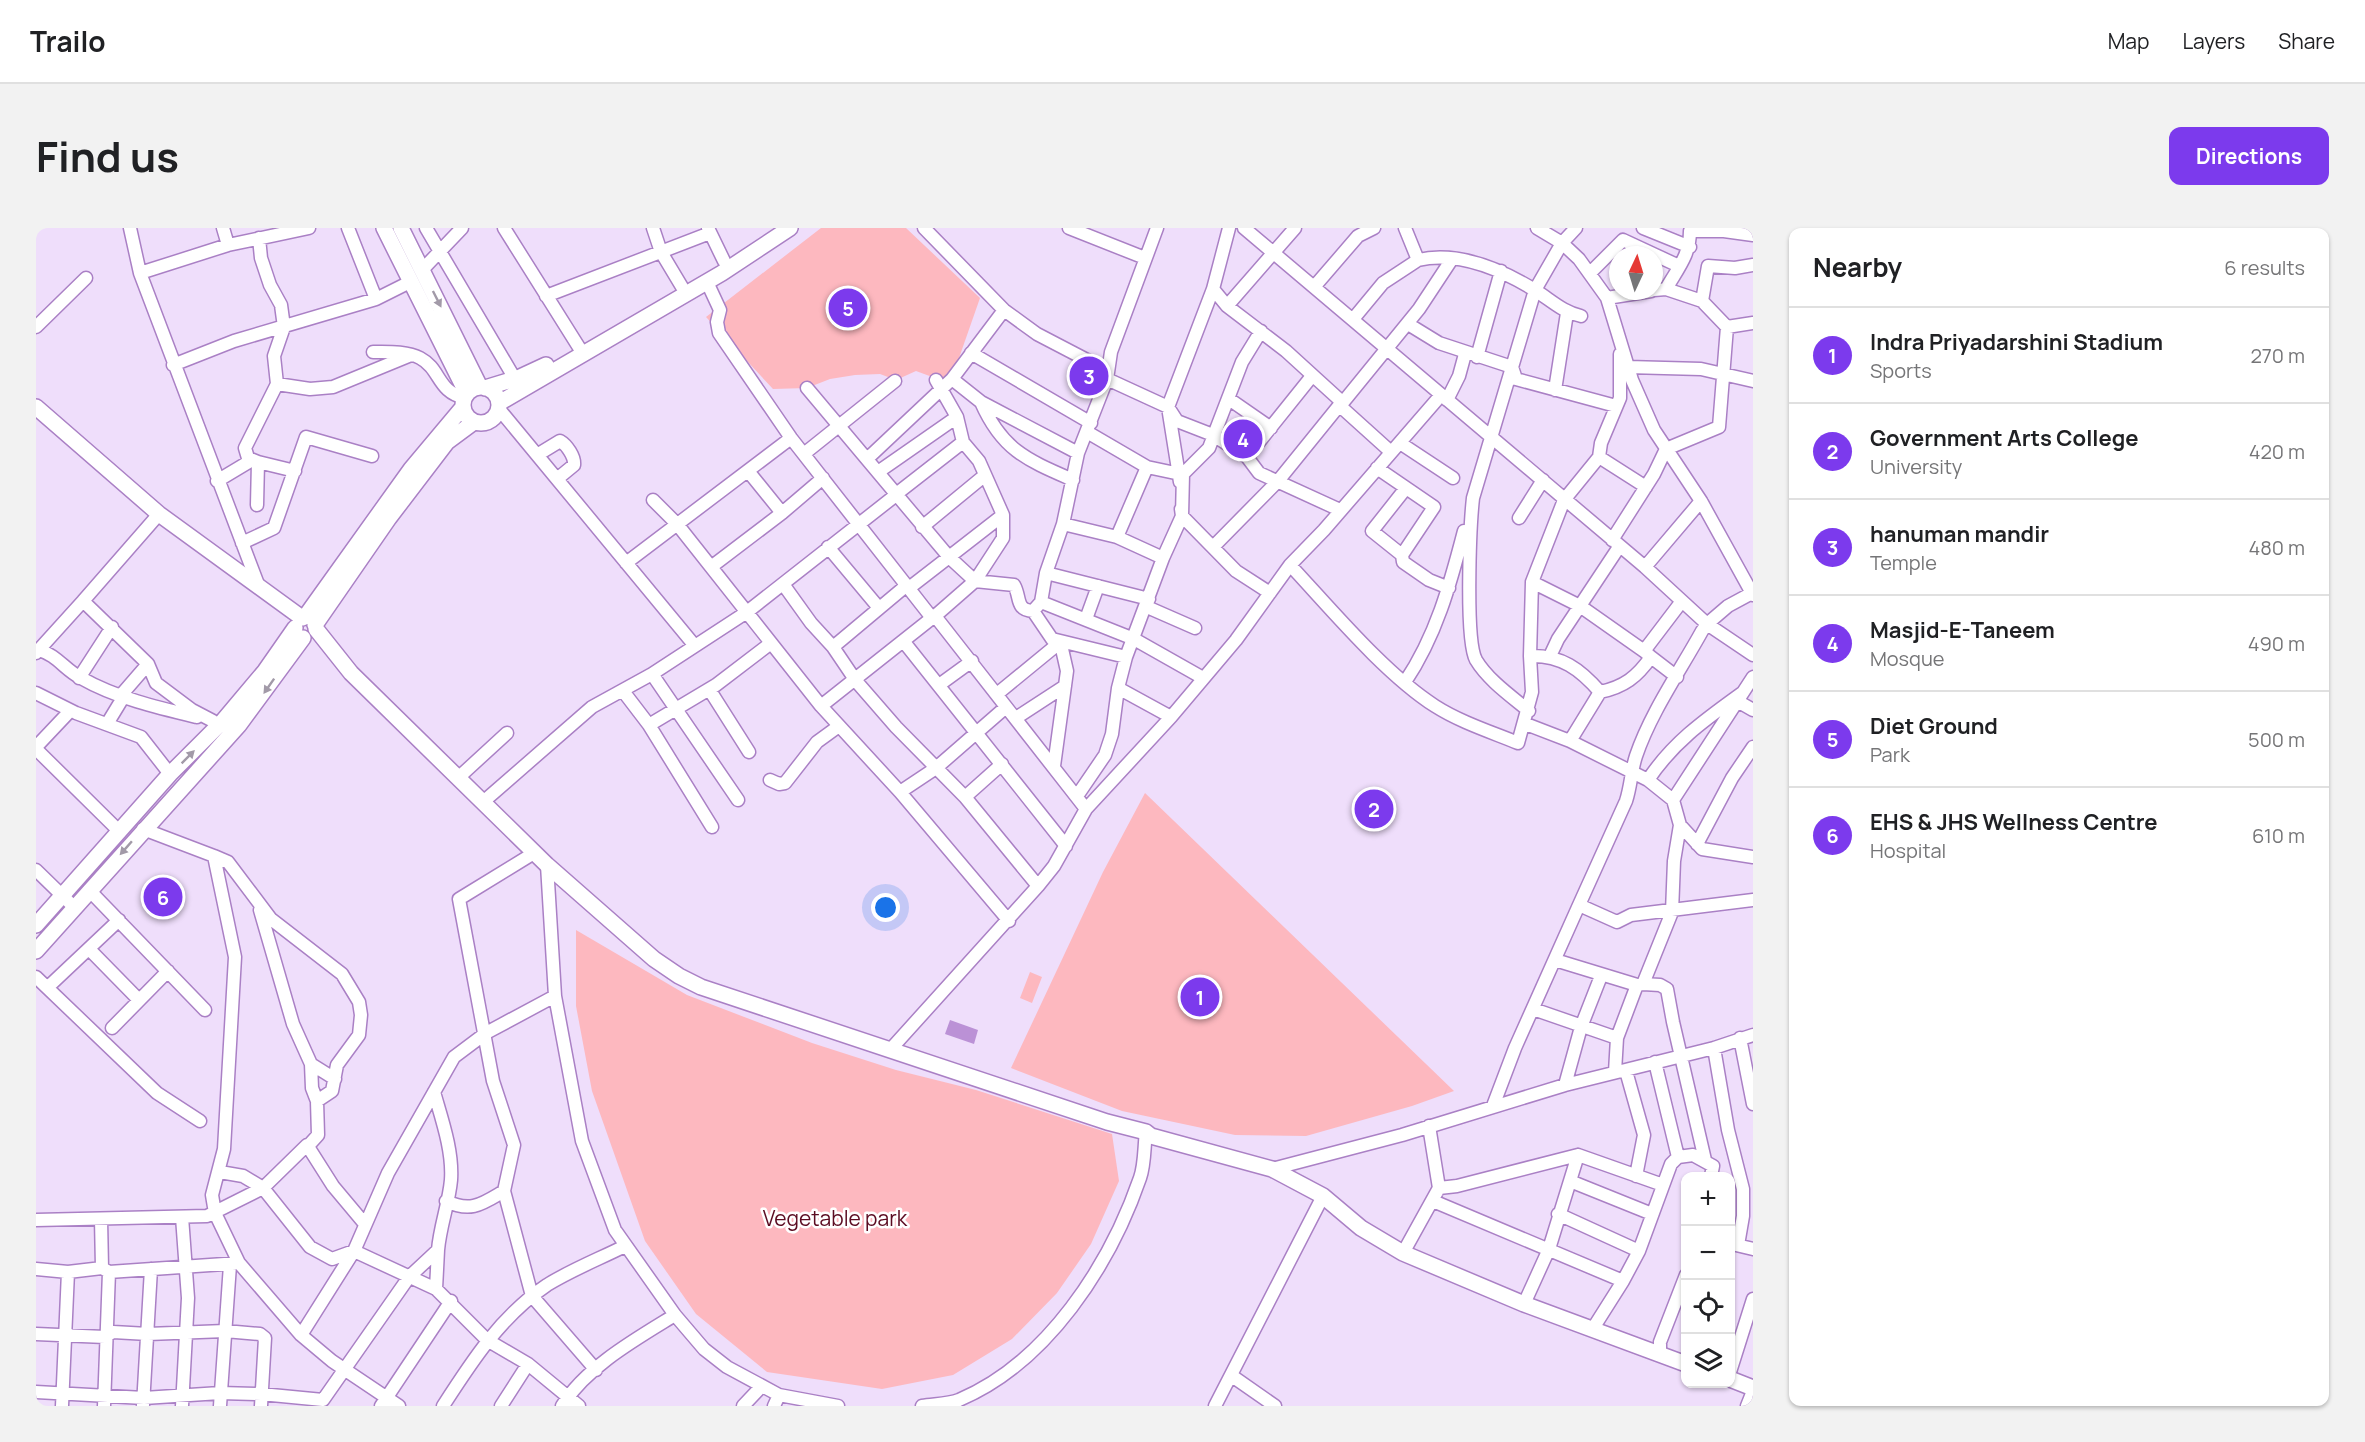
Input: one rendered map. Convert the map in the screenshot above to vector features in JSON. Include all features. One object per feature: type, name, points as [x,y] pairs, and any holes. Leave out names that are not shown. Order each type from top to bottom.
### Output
[{"type":"main road","points":[[384,228],[410,282],[472,395]]},
{"type":"main road","points":[[401,228],[422,270],[472,395],[466,416],[474,422]]},
{"type":"main road","points":[[36,925],[89,890],[241,723],[411,469],[472,395],[515,379],[580,349],[724,261],[772,228]]},
{"type":"main road","points":[[36,951],[120,832],[305,627],[453,436],[474,422],[489,421],[499,406],[707,282],[790,228]]},
{"type":"main road","points":[[472,395],[494,393],[499,406]]},
{"type":"main road","points":[[36,407],[159,514],[273,598],[534,853],[654,958],[679,976],[701,987],[1107,1122],[1272,1169],[1323,1196],[1361,1228],[1403,1253],[1524,1304],[1681,1362]]},
{"type":"main road","points":[[1735,1381],[1753,1389]]},
{"type":"street","points":[[130,228],[140,273],[173,365],[260,588]]},
{"type":"street","points":[[224,228],[228,244]]},
{"type":"street","points":[[140,273],[228,244],[309,228]]},
{"type":"street","points":[[348,228],[376,299]]},
{"type":"street","points":[[426,228],[515,379]]},
{"type":"street","points":[[422,270],[462,228]]},
{"type":"street","points":[[504,228],[580,349]]},
{"type":"street","points":[[653,228],[661,252],[682,287]]},
{"type":"street","points":[[924,228],[1004,310],[1037,334],[1168,407],[1177,422],[1213,435],[1247,457],[1259,473],[1340,510]]},
{"type":"street","points":[[1069,228],[1145,258]]},
{"type":"street","points":[[1054,766],[1067,671],[1062,649],[1055,641],[1037,607],[1063,524],[1078,453],[1108,375],[1111,352],[1157,228]]},
{"type":"street","points":[[1229,228],[1212,289],[1168,407],[1180,474],[1182,516],[1214,546],[1236,571],[1270,593]]},
{"type":"street","points":[[1244,228],[1354,318],[1645,567],[1707,624],[1753,655]]},
{"type":"street","points":[[1227,306],[1295,228]]},
{"type":"street","points":[[1314,287],[1358,236],[1374,228]]},
{"type":"street","points":[[1405,228],[1418,260]]},
{"type":"street","points":[[1405,682],[1431,638],[1449,588],[1473,498],[1535,290],[1562,243],[1576,228]]},
{"type":"street","points":[[1643,228],[1690,247]]},
{"type":"street","points":[[1493,1106],[1533,1009],[1626,801],[1631,785],[1631,772],[1645,734],[1707,624],[1752,590],[1701,501],[1654,430],[1628,367],[1608,298],[1591,272],[1562,243],[1539,229]]},
{"type":"street","points":[[1663,283],[1687,257],[1690,247],[1690,231],[1724,230],[1753,235]]},
{"type":"street","points":[[546,296],[709,231],[724,261]]},
{"type":"street","points":[[259,238],[261,258],[280,305],[284,327],[274,356],[277,384],[245,447],[248,458],[295,471]]},
{"type":"street","points":[[1591,272],[1623,240],[1679,266]]},
{"type":"street","points":[[1354,318],[1383,283],[1418,260],[1431,257],[1452,259],[1501,271],[1535,290],[1567,313],[1581,316]]},
{"type":"street","points":[[1214,546],[1278,481],[1388,349],[1408,324],[1452,259]]},
{"type":"street","points":[[1702,301],[1708,266],[1735,268],[1753,264]]},
{"type":"street","points":[[1477,357],[1501,271]]},
{"type":"street","points":[[36,327],[86,278]]},
{"type":"street","points":[[173,365],[234,341],[376,299],[410,282]]},
{"type":"street","points":[[707,282],[720,310],[717,322],[719,333],[791,438],[908,587],[972,661],[1086,809]]},
{"type":"street","points":[[1212,289],[1227,306],[1261,331],[1341,404],[1396,448],[1453,478]]},
{"type":"street","points":[[1550,656],[1580,606],[1666,448],[1719,427],[1726,327],[1702,301],[1663,291]]},
{"type":"street","points":[[867,459],[938,385],[952,380],[1004,310]]},
{"type":"street","points":[[1555,390],[1567,313]]},
{"type":"street","points":[[1726,327],[1753,323]]},
{"type":"street","points":[[1408,324],[1439,344],[1512,367]]},
{"type":"street","points":[[1077,796],[1105,754],[1112,734],[1118,688],[1126,657],[1163,558],[1182,516],[1184,474],[1209,448],[1242,362],[1261,331]]},
{"type":"street","points":[[1290,565],[1405,682],[1451,715],[1518,743],[1526,724],[1532,692],[1530,656],[1532,582],[1564,500],[1599,457],[1601,443],[1620,398],[1620,336]]},
{"type":"street","points":[[373,352],[421,358],[431,367],[446,391],[472,395]]},
{"type":"street","points":[[971,353],[1089,427],[1147,467],[1180,474]]},
{"type":"street","points":[[890,1050],[1009,921],[1038,886],[1066,846],[1086,809],[1171,717],[1236,640],[1290,565],[1444,397],[1459,376],[1465,354]]},
{"type":"street","points":[[277,384],[310,389],[333,387],[411,355]]},
{"type":"street","points":[[1512,367],[1516,379],[1616,405]]},
{"type":"street","points":[[1628,367],[1701,369],[1753,381]]},
{"type":"street","points":[[1247,457],[1312,376]]},
{"type":"street","points":[[952,380],[981,402],[1078,453]]},
{"type":"street","points":[[805,453],[895,381]]},
{"type":"street","points":[[821,706],[904,642],[975,580],[1003,538],[1003,514],[979,461],[963,442],[957,417],[938,385]]},
{"type":"street","points":[[807,388],[922,527],[949,557],[975,580],[1014,585],[1018,603],[1027,610],[1037,607],[1086,619],[1134,639],[1203,678]]},
{"type":"street","points":[[1229,399],[1271,428]]},
{"type":"street","points":[[981,402],[1003,441],[1035,464],[1073,480]]},
{"type":"street","points":[[499,406],[695,646]]},
{"type":"street","points":[[878,472],[957,417]]},
{"type":"street","points":[[242,543],[274,528],[306,437],[372,456]]},
{"type":"street","points":[[626,563],[791,438]]},
{"type":"street","points":[[537,455],[560,441],[564,444],[575,460],[574,465],[557,479]]},
{"type":"street","points":[[483,802],[592,707],[652,674],[747,612],[963,442]]},
{"type":"street","points":[[1599,457],[1646,487]]},
{"type":"street","points":[[217,481],[255,461]]},
{"type":"street","points":[[255,461],[257,506]]},
{"type":"street","points":[[1117,537],[1147,467]]},
{"type":"street","points":[[1377,468],[1434,507],[1402,555],[1403,562],[1429,580],[1449,588]]},
{"type":"street","points":[[748,471],[782,513]]},
{"type":"street","points":[[922,527],[984,476]]},
{"type":"street","points":[[711,567],[782,513],[823,478]]},
{"type":"street","points":[[1519,518],[1542,480]]},
{"type":"street","points":[[1402,555],[1372,531],[1406,488]]},
{"type":"street","points":[[1473,498],[1468,551],[1474,652],[1487,673],[1529,711]]},
{"type":"street","points":[[653,500],[677,524],[821,706],[900,792],[1009,921]]},
{"type":"street","points":[[1645,567],[1701,501]]},
{"type":"street","points":[[159,514],[38,651],[52,654],[79,678],[157,707],[218,721]]},
{"type":"street","points":[[834,647],[879,608],[1003,514]]},
{"type":"street","points":[[1063,524],[1117,537],[1163,558]]},
{"type":"street","points":[[828,547],[879,608]]},
{"type":"street","points":[[1046,573],[1148,602]]},
{"type":"street","points":[[1532,582],[1580,606],[1677,677]]},
{"type":"street","points":[[783,584],[811,623],[834,647],[856,681],[896,728],[965,797],[1038,886]]},
{"type":"street","points":[[1086,619],[1098,586]]},
{"type":"street","points":[[83,601],[148,664],[156,683],[192,710],[218,721]]},
{"type":"street","points":[[1148,602],[1147,607],[1195,628]]},
{"type":"street","points":[[1570,741],[1600,692],[1619,688],[1630,681],[1682,602]]},
{"type":"street","points":[[79,678],[112,627]]},
{"type":"street","points":[[1055,641],[1126,657]]},
{"type":"street","points":[[997,694],[1055,641]]},
{"type":"street","points":[[904,642],[978,732],[1066,846]]},
{"type":"street","points":[[649,725],[709,689],[771,643]]},
{"type":"street","points":[[1530,656],[1550,656],[1583,671],[1600,692]]},
{"type":"street","points":[[939,685],[972,661]]},
{"type":"street","points":[[107,724],[121,701],[122,694],[148,664]]},
{"type":"street","points":[[652,674],[738,800]]},
{"type":"street","points":[[1673,800],[1753,677]]},
{"type":"street","points":[[1016,718],[1065,686]]},
{"type":"street","points":[[1118,688],[1171,717]]},
{"type":"street","points":[[709,689],[749,752]]},
{"type":"street","points":[[623,691],[649,725],[712,827]]},
{"type":"street","points":[[36,693],[70,711],[141,737],[170,774]]},
{"type":"street","points":[[1740,697],[1753,710]]},
{"type":"street","points":[[1648,780],[1686,734],[1722,705],[1740,697]]},
{"type":"street","points":[[900,792],[936,768],[978,732],[979,728],[1006,707]]},
{"type":"street","points":[[70,711],[36,748],[120,832]]},
{"type":"street","points":[[1526,724],[1570,741],[1648,780],[1673,800],[1680,825],[1674,861],[1672,912],[1617,1038],[1621,1072],[1644,1135],[1636,1176]]},
{"type":"street","points":[[770,780],[779,784],[785,783],[817,742],[839,726]]},
{"type":"street","points":[[458,778],[507,733]]},
{"type":"street","points":[[1697,844],[1732,778],[1753,747]]},
{"type":"street","points":[[965,797],[1002,764]]},
{"type":"street","points":[[1680,825],[1697,844],[1710,852],[1753,857]]},
{"type":"street","points":[[143,829],[228,862],[271,919],[342,975],[359,1002],[361,1015],[359,1035],[337,1065],[330,1092],[316,1101]]},
{"type":"street","points":[[534,853],[459,899],[493,1081],[514,1145],[504,1191],[532,1296],[596,1370]]},
{"type":"street","points":[[214,856],[235,957],[224,1149],[220,1172],[212,1195],[215,1213],[234,1264],[301,1335],[393,1404],[451,1301]]},
{"type":"street","points":[[547,865],[555,996],[582,1141],[615,1230],[675,1315],[704,1349],[777,1400],[838,1406]]},
{"type":"street","points":[[36,870],[69,902]]},
{"type":"street","points":[[89,890],[205,1010]]},
{"type":"street","points":[[1579,905],[1617,922],[1631,915],[1672,912],[1753,900]]},
{"type":"street","points":[[258,903],[293,1024],[316,1067],[335,1079]]},
{"type":"street","points":[[48,987],[119,920]]},
{"type":"street","points":[[89,949],[139,1000]]},
{"type":"street","points":[[1555,960],[1602,976],[1640,985],[1660,985],[1667,989],[1672,1022],[1682,1055],[1705,1160]]},
{"type":"street","points":[[112,1028],[168,971]]},
{"type":"street","points":[[1565,1085],[1581,1027],[1602,976]]},
{"type":"street","points":[[36,977],[157,1094],[200,1121]]},
{"type":"street","points":[[301,1335],[354,1251],[364,1223],[388,1173],[454,1057],[486,1034],[555,996]]},
{"type":"street","points":[[1533,1009],[1617,1038]]},
{"type":"street","points":[[1272,1169],[1429,1126],[1565,1085],[1714,1048],[1753,1035]]},
{"type":"street","points":[[1740,1038],[1753,1104]]},
{"type":"street","points":[[1714,1048],[1728,1130],[1743,1190],[1743,1216],[1735,1241]]},
{"type":"street","points":[[1655,1062],[1678,1156]]},
{"type":"street","points":[[316,1067],[337,1065]]},
{"type":"street","points":[[36,1220],[182,1217],[215,1213],[263,1188],[318,1135],[316,1101],[313,1094],[316,1067]]},
{"type":"street","points":[[434,1092],[449,1151],[451,1181],[438,1250],[436,1289]]},
{"type":"street","points":[[1403,1253],[1439,1188],[1429,1126]]},
{"type":"street","points":[[922,1406],[957,1401],[991,1383],[1039,1345],[1068,1313],[1101,1264],[1141,1176],[1146,1132]]},
{"type":"street","points":[[308,1146],[333,1186],[364,1223]]},
{"type":"street","points":[[1439,1188],[1457,1186],[1578,1155],[1663,1185]]},
{"type":"street","points":[[1524,1304],[1549,1249],[1578,1155]]},
{"type":"street","points":[[1592,1330],[1639,1251],[1671,1164],[1678,1156],[1693,1155],[1713,1166],[1712,1172]]},
{"type":"street","points":[[220,1172],[243,1176],[263,1188],[310,1247],[332,1259],[354,1251],[436,1289],[451,1301],[487,1340],[528,1364],[565,1401],[579,1406]]},
{"type":"street","points":[[1570,1181],[1652,1214]]},
{"type":"street","points":[[446,1201],[460,1208],[469,1208],[504,1191]]},
{"type":"street","points":[[1215,1406],[1323,1196]]},
{"type":"street","points":[[1433,1201],[1623,1281]]},
{"type":"street","points":[[1558,1214],[1639,1251]]},
{"type":"street","points":[[182,1217],[184,1268],[187,1281],[187,1332],[182,1400]]},
{"type":"street","points":[[101,1219],[105,1270],[105,1401]]},
{"type":"street","points":[[1735,1244],[1753,1249]]},
{"type":"street","points":[[443,1406],[487,1340],[532,1296],[548,1285],[625,1246]]},
{"type":"street","points":[[36,1392],[62,1400],[143,1402],[182,1400],[220,1393],[261,1400],[323,1400],[409,1277],[438,1250]]},
{"type":"street","points":[[36,1269],[68,1272],[234,1264]]},
{"type":"street","points":[[220,1406],[225,1331],[234,1264]]},
{"type":"street","points":[[143,1402],[151,1269]]},
{"type":"street","points":[[62,1400],[68,1272]]},
{"type":"street","points":[[1660,1355],[1660,1342],[1684,1280]]},
{"type":"street","points":[[1735,1359],[1753,1299]]},
{"type":"street","points":[[565,1401],[596,1370],[675,1315]]},
{"type":"street","points":[[36,1334],[105,1337],[113,1332],[148,1334],[225,1331],[263,1335],[261,1400]]},
{"type":"street","points":[[501,1406],[528,1364]]},
{"type":"street","points":[[1232,1376],[1275,1406]]},
{"type":"street","points":[[743,1406],[761,1387]]},
{"type":"street","points":[[1747,1406],[1753,1389]]},
{"type":"green space","points":[[821,228],[906,228],[980,298],[952,378],[935,378],[916,371],[896,380],[880,374],[855,375],[830,379],[807,388],[773,389],[706,317]]},
{"type":"green space","points":[[1145,793],[1454,1091],[1412,1106],[1306,1136],[1235,1135],[1122,1111],[1011,1068],[1103,872]]},
{"type":"green space","name":"Vegetable park","points":[[576,930],[687,995],[812,1043],[896,1070],[976,1090],[1112,1134],[1119,1181],[1091,1244],[1057,1293],[1012,1339],[953,1375],[882,1389],[767,1372],[696,1314],[645,1241],[592,1091],[576,1006]]},
{"type":"green space","points":[[1030,972],[1042,977],[1032,1003],[1020,998]]},
{"type":"shaded area","points":[[950,1020],[978,1030],[974,1044],[945,1034]]},
{"type":"place","name":"Diet Ground","points":[[848,308]]},
{"type":"place","name":"hanuman mandir","points":[[1089,376]]},
{"type":"place","name":"Masjid-E-Taneem","points":[[1243,439]]},
{"type":"place","name":"Government Arts College","points":[[1374,809]]},
{"type":"place","name":"EHS & JHS Wellness Centre","points":[[163,897]]},
{"type":"place","name":"Indra Priyadarshini Stadium","points":[[1200,997]]}]
